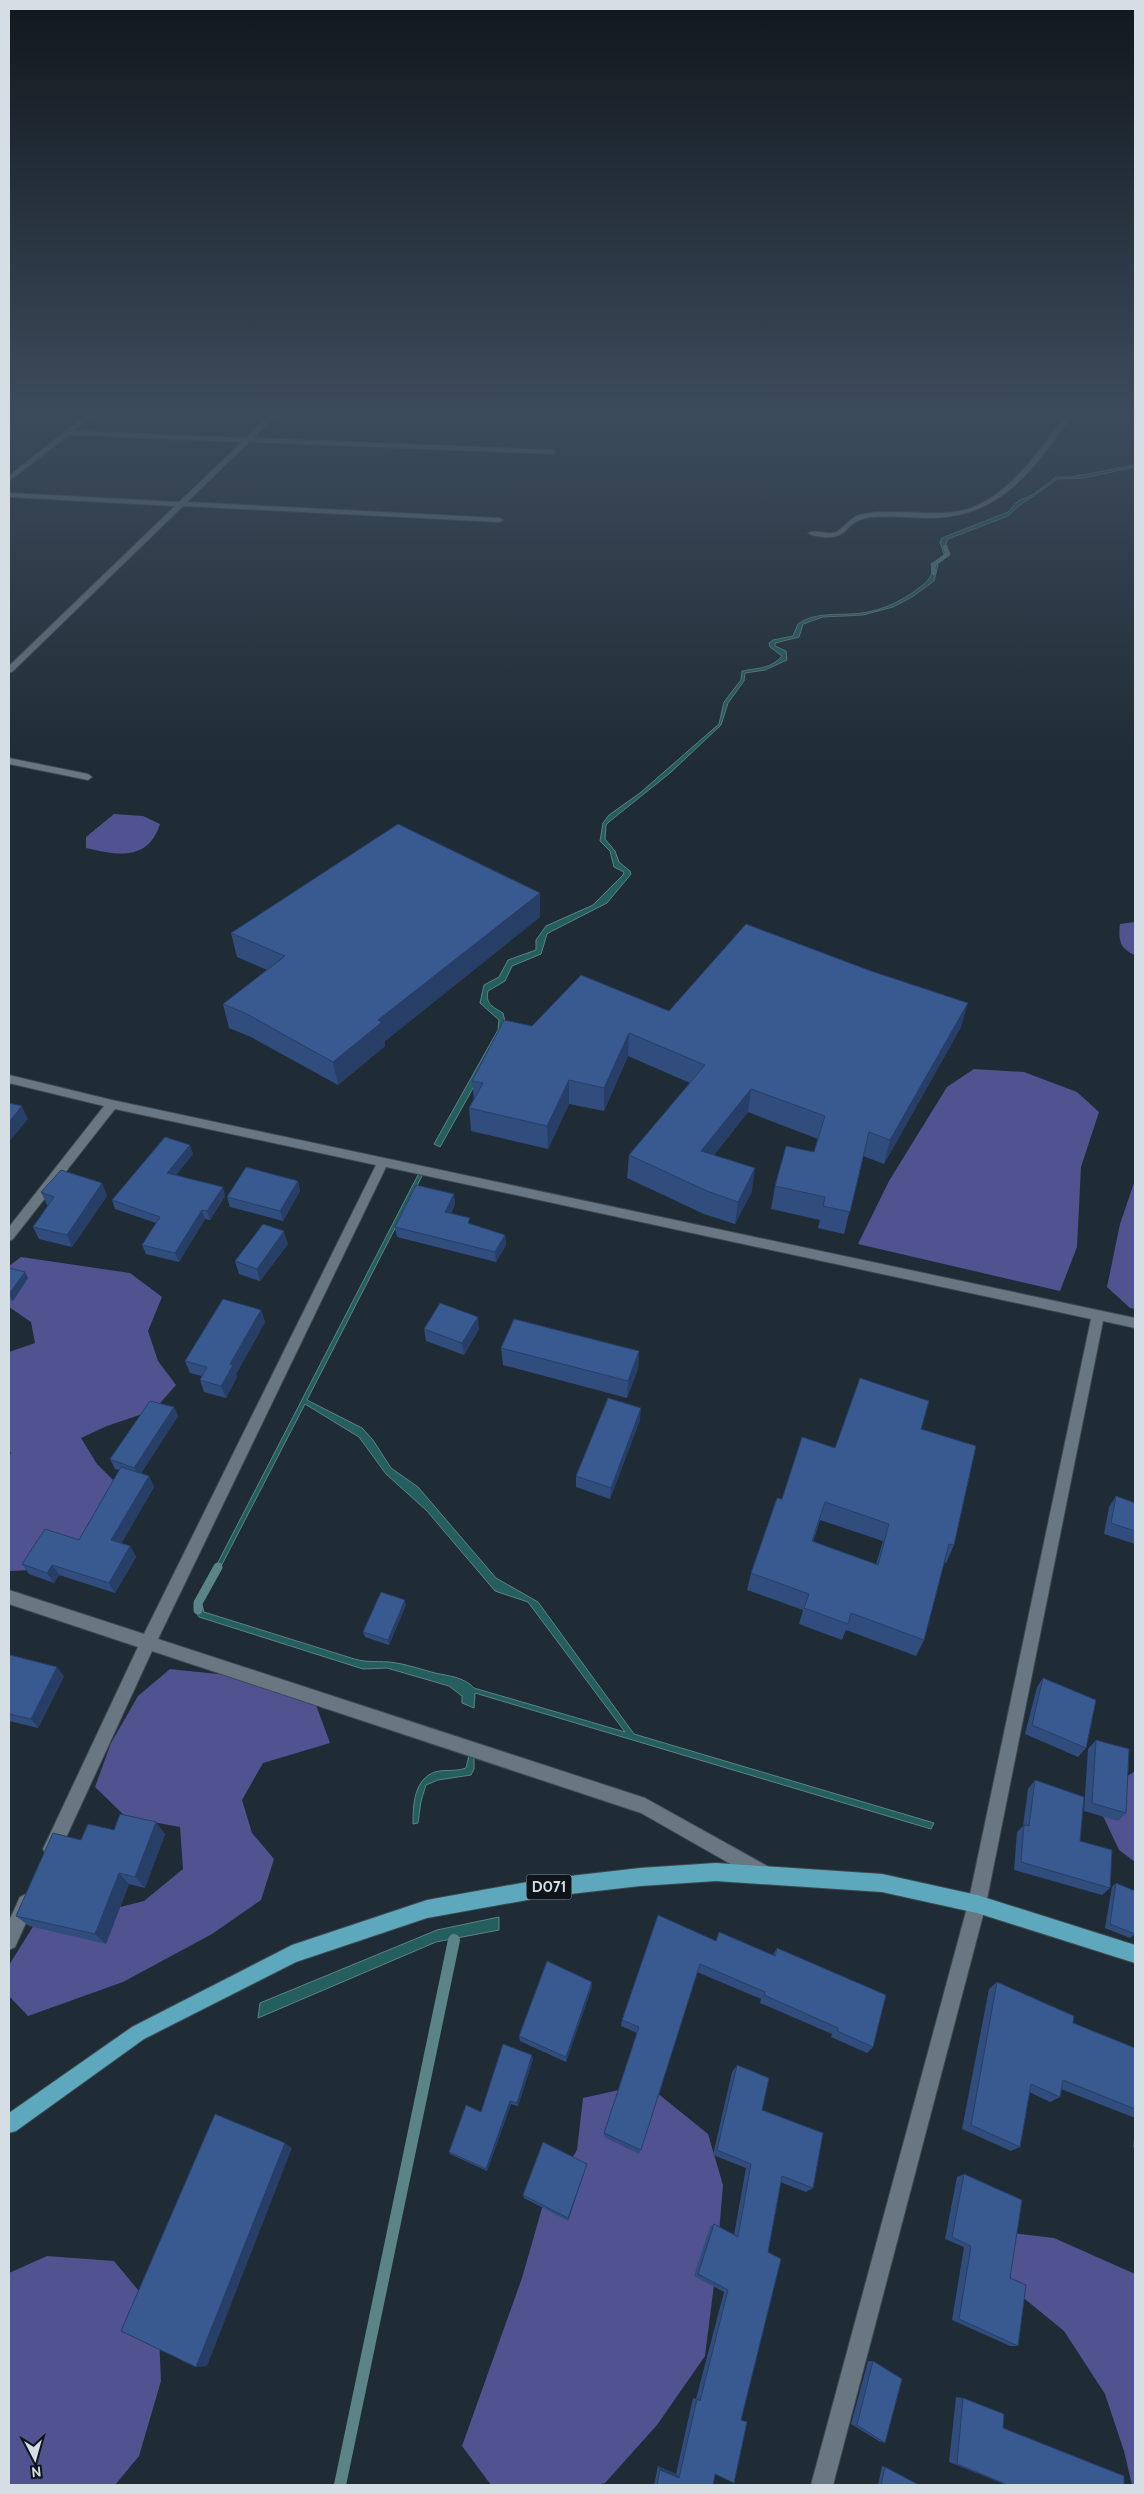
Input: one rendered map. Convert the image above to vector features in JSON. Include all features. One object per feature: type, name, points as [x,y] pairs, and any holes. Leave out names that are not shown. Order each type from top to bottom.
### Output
[{"type":"main road","name":"D071","points":[[9,2124],[138,2032],[292,1954],[427,1909],[544,1888],[640,1877],[716,1872],[882,1883],[977,1904],[1135,1954]]},
{"type":"street","points":[[9,670],[153,532]]},
{"type":"street","points":[[812,533],[836,536],[843,532]]},
{"type":"street","points":[[9,761],[88,777]]},
{"type":"street","points":[[9,1079],[112,1104],[1135,1322]]},
{"type":"street","points":[[9,1236],[112,1104]]},
{"type":"street","points":[[47,1859],[148,1643],[383,1162]]},
{"type":"street","points":[[822,2485],[977,1904],[1098,1315]]},
{"type":"street","points":[[9,1596],[645,1806],[765,1874]]},
{"type":"street","points":[[9,1941],[34,1886]]},
{"type":"shaded area","points":[[956,532],[965,532],[948,539],[946,544],[949,556],[944,554],[940,542],[942,538]]},
{"type":"shaded area","points":[[931,563],[938,565],[934,581],[912,597],[893,607],[863,615],[823,617],[803,624],[799,637],[775,643],[775,646],[786,651],[787,660],[765,670],[745,673],[744,681],[728,703],[721,725],[670,773],[606,825],[605,839],[615,851],[619,862],[631,874],[607,903],[547,934],[541,954],[512,966],[505,981],[488,991],[489,1002],[503,1013],[506,1026],[505,1031],[440,1147],[434,1144],[498,1030],[499,1020],[480,1003],[484,985],[499,977],[508,960],[536,950],[536,940],[546,926],[593,905],[623,875],[624,872],[614,867],[610,851],[600,841],[603,823],[609,815],[640,793],[719,724],[724,702],[741,680],[742,671],[768,666],[782,656],[770,647],[769,643],[773,640],[793,636],[798,624],[813,617],[870,612],[899,601],[913,593],[928,580],[932,571]]},
{"type":"shaded area","points":[[114,814],[143,816],[160,824],[155,836],[148,845],[130,853],[109,853],[86,848],[86,837]]},
{"type":"shaded area","points":[[1135,922],[1135,955],[1123,947],[1119,935],[1120,924]]},
{"type":"shaded area","points":[[974,1069],[1024,1072],[1077,1092],[1099,1112],[1081,1167],[1077,1247],[1060,1291],[858,1244],[889,1181],[947,1087]]},
{"type":"shaded area","points":[[419,1173],[423,1174],[307,1400],[362,1428],[373,1440],[391,1468],[418,1487],[496,1578],[538,1602],[634,1734],[934,1823],[931,1829],[475,1693],[474,1708],[462,1703],[462,1696],[449,1686],[387,1668],[363,1669],[199,1617],[196,1612],[195,1600],[201,1601],[204,1612],[354,1659],[396,1663],[456,1677],[466,1681],[474,1688],[625,1732],[528,1602],[495,1591],[427,1511],[386,1474],[359,1437],[305,1404],[216,1576],[212,1574]]},
{"type":"shaded area","points":[[1135,1180],[1135,1309],[1130,1308],[1107,1287],[1120,1224]]},
{"type":"shaded area","points":[[21,1257],[130,1273],[162,1297],[148,1331],[158,1361],[176,1385],[154,1410],[107,1426],[81,1438],[97,1464],[118,1485],[99,1521],[68,1554],[33,1570],[9,1571],[9,1456],[11,1453],[9,1450],[9,1352],[35,1343],[31,1322],[9,1307],[9,1266]]},
{"type":"shaded area","points":[[170,1669],[227,1675],[316,1705],[330,1743],[263,1763],[242,1800],[252,1833],[274,1859],[261,1900],[212,1934],[123,1982],[28,2016],[9,1996],[9,1965],[39,1917],[105,1911],[144,1901],[183,1869],[180,1827],[126,1817],[95,1787],[111,1743],[138,1696]]},
{"type":"shaded area","points":[[469,1755],[474,1756],[474,1769],[471,1775],[438,1780],[426,1785],[421,1801],[418,1823],[413,1824],[414,1801],[423,1780],[435,1772],[466,1768]]},
{"type":"shaded area","points":[[1135,1771],[1135,1862],[1119,1850],[1102,1814],[1116,1784]]},
{"type":"shaded area","points":[[499,1917],[499,1930],[436,1942],[258,2018],[260,2003],[437,1930]]},
{"type":"shaded area","points":[[646,2084],[708,2134],[723,2185],[716,2269],[705,2356],[657,2425],[605,2483],[596,2485],[491,2485],[462,2446],[522,2278],[542,2208],[577,2150],[583,2098]]},
{"type":"shaded area","points":[[996,2231],[1054,2238],[1135,2274],[1135,2485],[1132,2485],[1124,2451],[1105,2394],[1064,2331],[1015,2291]]},
{"type":"shaded area","points":[[47,2256],[114,2261],[158,2314],[161,2381],[139,2456],[115,2485],[9,2485],[9,2273]]},
{"type":"building","points":[[398,824],[540,893],[378,1020],[382,1022],[333,1062],[245,1013],[223,1004],[285,956],[231,933]]},
{"type":"building","points":[[746,924],[871,971],[968,1003],[890,1140],[869,1132],[850,1212],[823,1206],[825,1197],[775,1186],[786,1146],[814,1152],[825,1116],[751,1089],[701,1151],[755,1168],[738,1202],[707,1191],[629,1155],[705,1065],[629,1033],[604,1088],[569,1080],[547,1126],[469,1108],[483,1083],[472,1081],[504,1020],[532,1026],[581,975],[669,1011]]},
{"type":"building","points":[[9,1103],[22,1106],[9,1122]]},
{"type":"building","points":[[165,1137],[190,1145],[167,1173],[223,1187],[207,1211],[202,1210],[175,1253],[142,1245],[160,1217],[112,1200]]},
{"type":"building","points":[[246,1167],[298,1181],[280,1211],[227,1197]]},
{"type":"building","points":[[61,1170],[102,1183],[67,1235],[33,1227],[54,1197],[41,1192]]},
{"type":"building","points":[[416,1185],[454,1194],[445,1212],[470,1218],[468,1223],[505,1235],[495,1252],[395,1227]]},
{"type":"building","points":[[263,1224],[284,1231],[257,1269],[235,1261]]},
{"type":"building","points":[[9,1268],[25,1272],[9,1294]]},
{"type":"building","points":[[223,1299],[261,1310],[230,1364],[233,1365],[221,1386],[200,1380],[207,1367],[185,1361]]},
{"type":"building","points":[[440,1303],[478,1317],[462,1343],[424,1329]]},
{"type":"building","points":[[514,1319],[639,1351],[628,1381],[501,1348]]},
{"type":"building","points":[[860,1378],[929,1401],[921,1429],[976,1446],[954,1545],[949,1544],[924,1640],[851,1613],[848,1624],[804,1608],[809,1594],[751,1573],[777,1498],[782,1499],[802,1437],[835,1448]],"holes":[[[825,1502],[889,1524],[878,1565],[812,1541]]]},
{"type":"building","points":[[608,1398],[641,1408],[611,1488],[576,1476]]},
{"type":"building","points":[[150,1401],[174,1407],[134,1468],[110,1459]]},
{"type":"building","points":[[121,1467],[149,1476],[111,1540],[130,1546],[109,1583],[52,1565],[47,1573],[22,1564],[45,1529],[79,1540]]},
{"type":"building","points":[[1116,1496],[1135,1503],[1135,1531],[1111,1523]]},
{"type":"building","points":[[381,1592],[405,1600],[388,1640],[363,1632]]},
{"type":"building","points":[[10,1655],[57,1667],[31,1719],[9,1714]]},
{"type":"building","points":[[1043,1678],[1096,1700],[1086,1748],[1032,1725]]},
{"type":"building","points":[[1096,1740],[1129,1749],[1126,1813],[1092,1803]]},
{"type":"building","points":[[1035,1780],[1084,1797],[1080,1841],[1112,1850],[1110,1888],[1021,1862],[1024,1825],[1029,1826]]},
{"type":"building","points":[[120,1814],[156,1822],[135,1877],[119,1873],[95,1934],[16,1916],[53,1833],[81,1840],[88,1824],[114,1830]]},
{"type":"building","points":[[1116,1883],[1135,1891],[1135,1934],[1110,1924]]},
{"type":"building","points":[[658,1915],[716,1941],[719,1932],[775,1956],[777,1948],[886,1995],[873,2047],[837,2031],[838,2028],[764,1995],[765,1992],[700,1964],[641,2150],[604,2133],[639,2027],[622,2020]]},
{"type":"building","points":[[547,1961],[592,1982],[566,2057],[519,2036]]},
{"type":"building","points":[[997,1982],[1074,2016],[1073,2023],[1135,2048],[1135,2109],[1063,2080],[1060,2097],[1031,2084],[1020,2147],[971,2125]]},
{"type":"building","points":[[503,2044],[532,2055],[517,2103],[510,2101],[486,2169],[449,2152],[466,2105],[481,2112]]},
{"type":"building","points":[[737,2065],[769,2078],[762,2110],[823,2133],[813,2188],[782,2176],[768,2252],[781,2259],[741,2420],[747,2422],[734,2483],[715,2474],[713,2485],[657,2485],[660,2470],[679,2478],[697,2399],[700,2401],[728,2290],[698,2274],[714,2224],[738,2237],[751,2164],[717,2150]]},
{"type":"building","points":[[215,2114],[285,2143],[196,2367],[121,2331]]},
{"type":"building","points":[[543,2142],[587,2164],[568,2218],[523,2195]]},
{"type":"building","points":[[964,2174],[1022,2200],[1010,2278],[1026,2285],[1018,2346],[959,2319],[971,2246],[952,2237]]},
{"type":"building","points":[[873,2361],[902,2379],[885,2443],[857,2425]]},
{"type":"building","points":[[963,2398],[1004,2414],[1003,2428],[1124,2476],[1124,2485],[1008,2485],[957,2464]]},
{"type":"building","points":[[885,2467],[919,2485],[881,2485]]},
{"type":"waterway","points":[[934,573],[933,565],[948,554],[945,547]]},
{"type":"waterway","points":[[198,1610],[198,1603],[218,1567]]},
{"type":"waterway","points":[[340,2485],[454,1940]]}]
